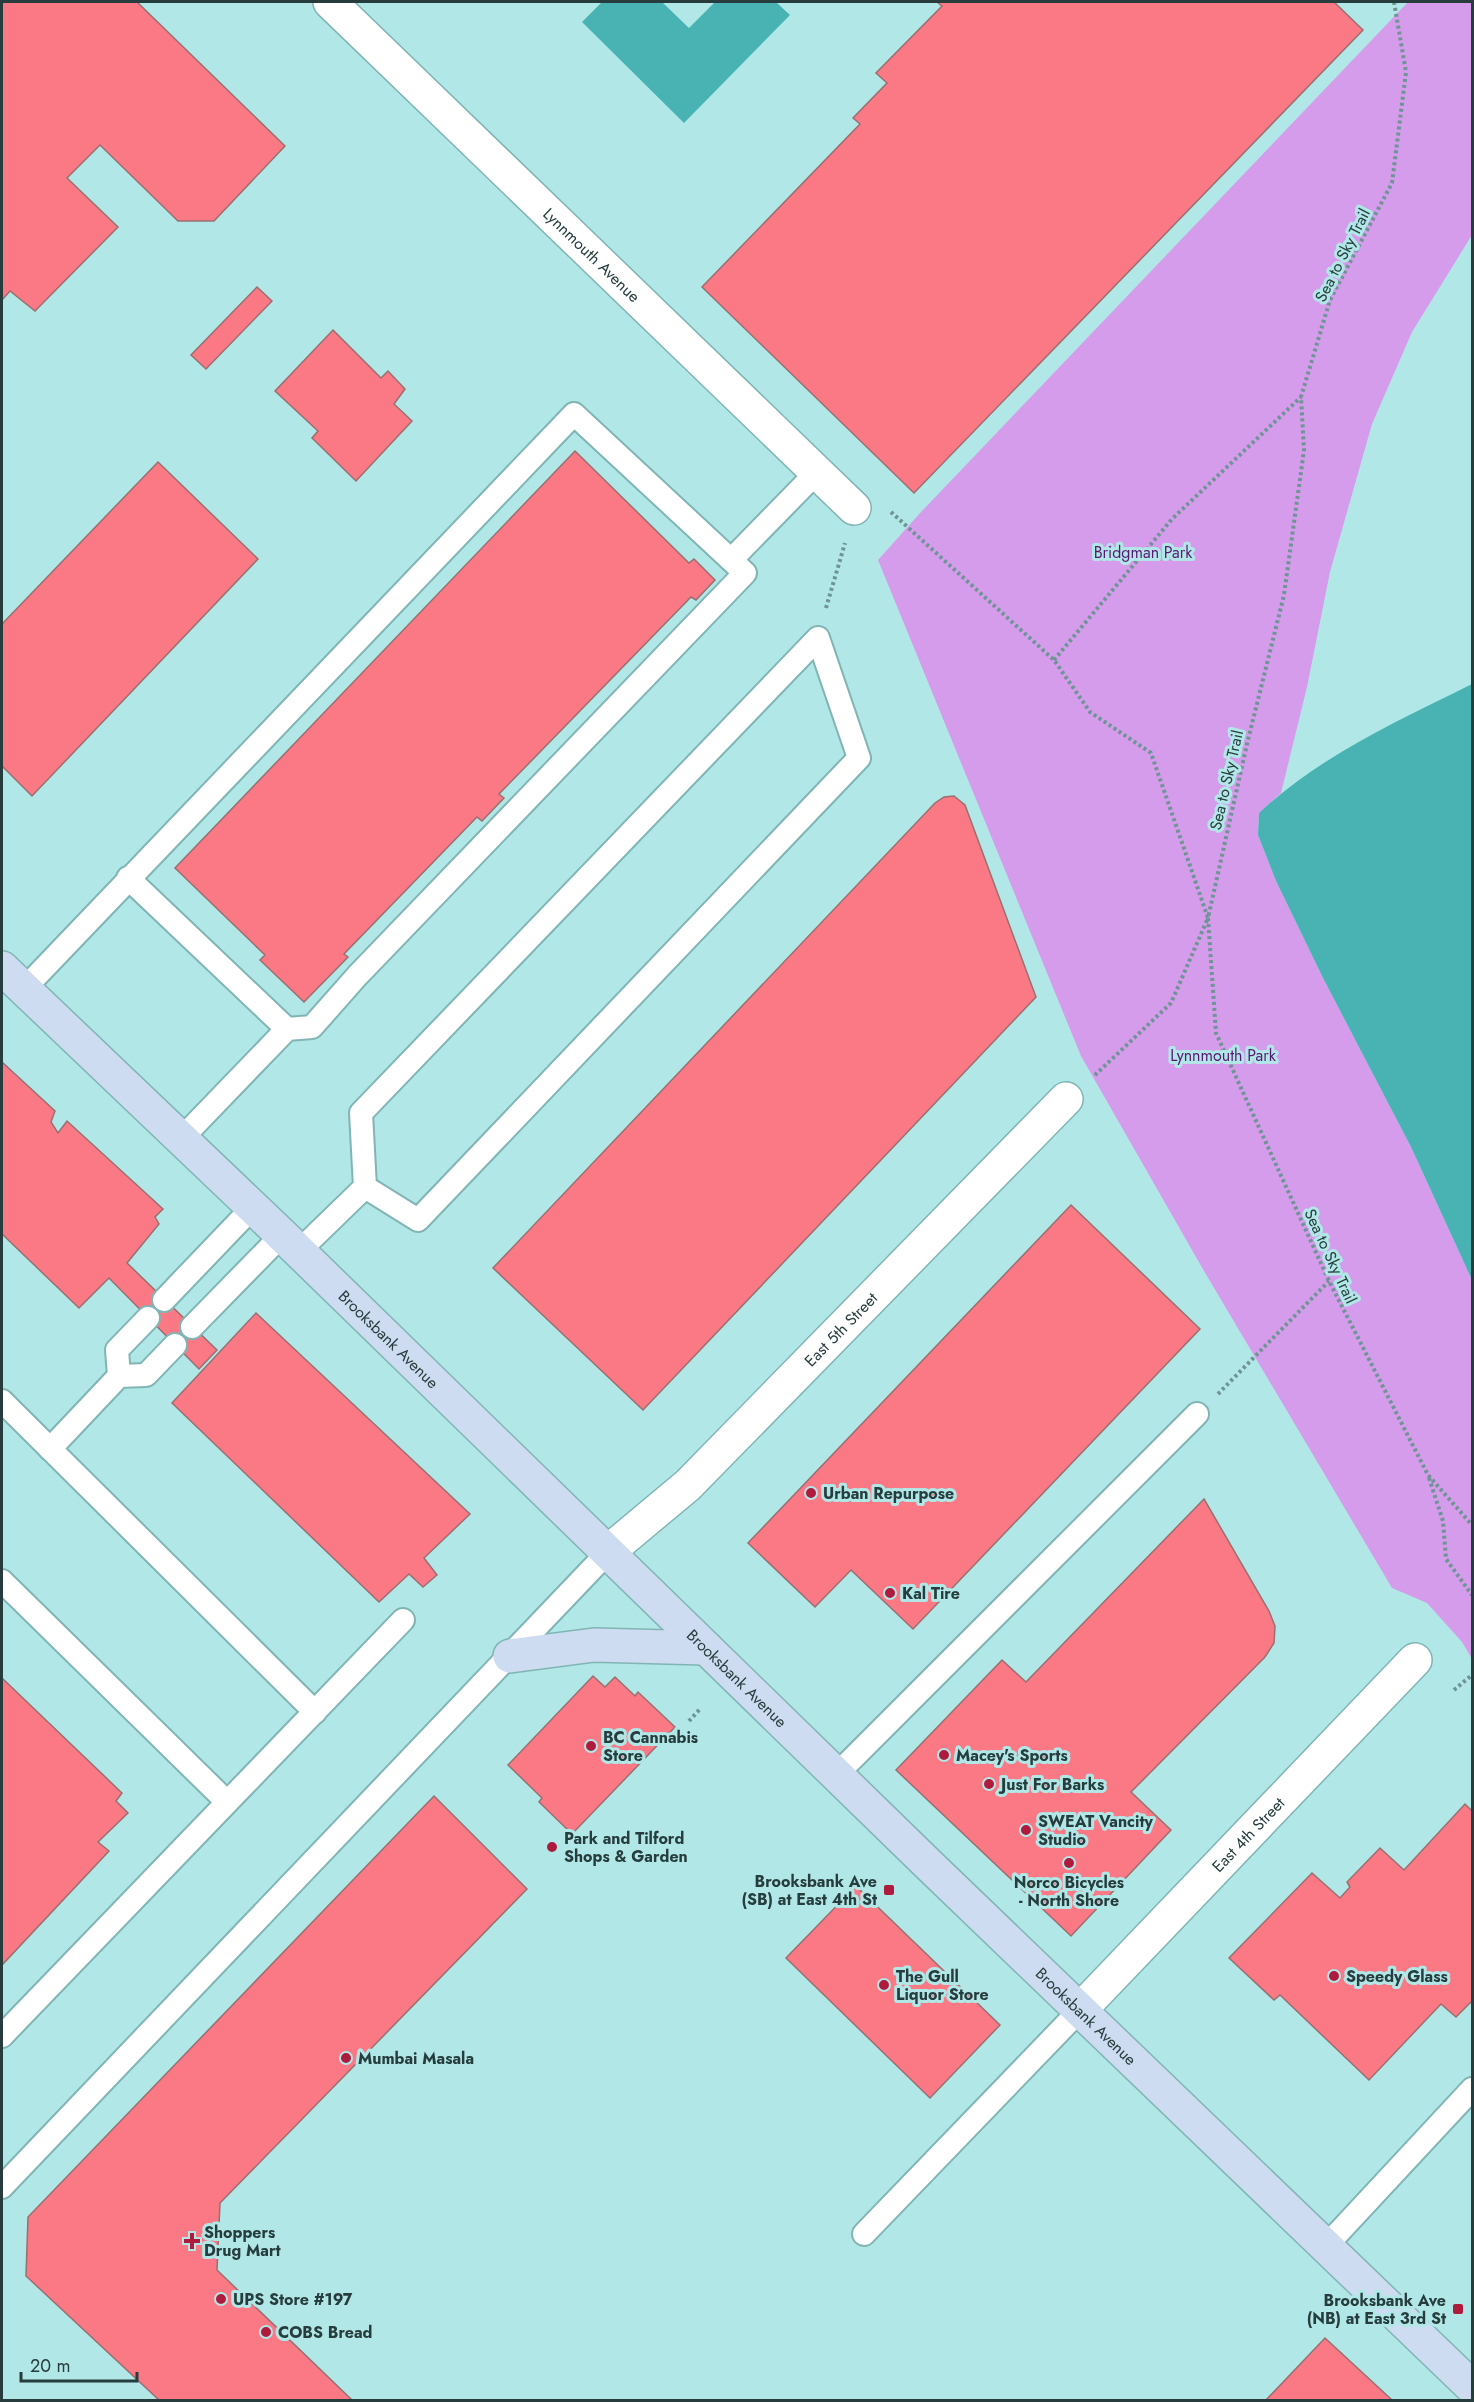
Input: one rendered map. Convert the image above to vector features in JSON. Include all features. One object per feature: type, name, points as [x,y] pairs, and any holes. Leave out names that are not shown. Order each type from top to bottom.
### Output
[{"type":"main road","name":"Brooksbank Avenue","points":[[13,979],[609,1551],[1080,2010],[1473,2387]]},
{"type":"main road","points":[[510,1656],[594,1646],[706,1648]]},
{"type":"street","name":"Lynnmouth Avenue","points":[[330,2],[854,508]]},
{"type":"street","name":"East 5th Street","points":[[609,1551],[688,1485],[1066,1100]]},
{"type":"street","name":"East 4th Street","points":[[1080,2010],[1415,1660]]},
{"type":"lane","points":[[13,979],[128,878],[574,414],[745,573],[357,976],[312,1027],[287,1029],[181,1139]]},
{"type":"lane","points":[[730,560],[817,472]]},
{"type":"lane","points":[[818,638],[859,758],[418,1220],[365,1187],[361,1113],[818,638]]},
{"type":"lane","points":[[128,878],[287,1029]]},
{"type":"lane","points":[[192,1327],[290,1244],[365,1187]]},
{"type":"lane","points":[[164,1300],[252,1208]]},
{"type":"lane","points":[[119,1376],[117,1350],[148,1318]]},
{"type":"lane","points":[[50,1449],[119,1376],[146,1375],[175,1345]]},
{"type":"lane","points":[[2,1401],[315,1712]]},
{"type":"lane","points":[[837,1774],[1197,1414]]},
{"type":"lane","points":[[2,2187],[609,1551]]},
{"type":"lane","points":[[2,1581],[227,1802]]},
{"type":"lane","points":[[2,2036],[403,1620]]},
{"type":"lane","points":[[864,2234],[1080,2010]]},
{"type":"lane","points":[[1326,2246],[1473,2089]]},
{"type":"path","name":"Sea to Sky Trail","points":[[1394,2],[1406,72],[1392,183],[1330,300],[1301,397],[1304,450],[1284,595],[1247,744],[1208,918],[1216,1033],[1329,1281],[1428,1475],[1473,1525]]},
{"type":"path","points":[[1054,660],[1172,519],[1301,397]]},
{"type":"path","points":[[818,638],[854,508],[882,504],[1054,660],[1090,712],[1151,753],[1208,918],[1171,1004],[1103,1067]]},
{"type":"path","points":[[1197,1414],[1329,1281]]},
{"type":"path","points":[[1428,1475],[1443,1521],[1446,1559],[1473,1595]]},
{"type":"path","points":[[1454,1690],[1473,1675]]},
{"type":"path","points":[[689,1720],[701,1708]]},
{"type":"green space","points":[[1408,2],[1472,2],[1472,235],[1412,332],[1372,424],[1330,572],[1307,687],[1281,793],[1259,813],[1258,835],[1276,881],[1323,978],[1411,1147],[1472,1280],[1472,1659],[1462,1642],[1427,1603],[1392,1588],[1204,1271],[1081,1056],[878,560],[921,512]]},
{"type":"water","points":[[602,2],[662,2],[689,28],[715,2],[776,2],[790,15],[684,123],[582,22]]},
{"type":"water","points":[[1472,684],[1472,1280],[1411,1147],[1323,978],[1276,881],[1258,835],[1259,813],[1308,774],[1334,756],[1388,726]]},
{"type":"building","points":[[2,2],[137,2],[285,146],[214,221],[178,221],[100,145],[67,178],[118,227],[35,311],[10,291],[2,300]]},
{"type":"building","points":[[937,2],[1334,2],[1363,30],[914,493],[702,287],[860,124],[853,118],[887,83],[876,73],[942,6]]},
{"type":"building","points":[[257,287],[272,301],[206,369],[191,355]]},
{"type":"building","points":[[333,330],[381,378],[388,371],[405,389],[394,404],[412,421],[356,481],[312,438],[318,431],[275,391]]},
{"type":"building","points":[[575,451],[689,563],[694,559],[715,580],[696,600],[691,597],[499,794],[504,798],[482,821],[477,817],[344,954],[348,957],[304,1002],[260,960],[265,955],[175,868]]},
{"type":"building","points":[[158,462],[258,559],[32,796],[2,766],[2,624]]},
{"type":"building","points":[[954,796],[965,805],[1036,997],[643,1410],[493,1268],[935,803],[944,797]]},
{"type":"building","points":[[2,1062],[55,1111],[51,1122],[58,1133],[67,1121],[163,1209],[155,1217],[159,1224],[127,1263],[217,1350],[199,1369],[109,1278],[79,1308],[2,1234]]},
{"type":"building","points":[[1071,1205],[1200,1329],[913,1629],[851,1570],[815,1607],[748,1543]]},
{"type":"building","points":[[256,1313],[470,1514],[424,1558],[437,1575],[423,1587],[409,1574],[379,1602],[172,1403]]},
{"type":"building","points":[[1204,1499],[1269,1611],[1275,1626],[1274,1643],[1265,1657],[1131,1792],[1171,1830],[1071,1936],[896,1770],[1002,1660],[1026,1682]]},
{"type":"building","name":"BC Cannabis Store","points":[[593,1676],[605,1687],[615,1677],[635,1696],[638,1692],[675,1727],[572,1834],[539,1802],[542,1798],[508,1765]]},
{"type":"building","points":[[2,1678],[122,1793],[116,1801],[128,1813],[98,1842],[109,1851],[2,1965]]},
{"type":"building","points":[[434,1796],[527,1889],[220,2203],[217,2270],[352,2400],[159,2400],[26,2276],[28,2217]]},
{"type":"building","points":[[1465,1804],[1472,1811],[1472,2001],[1456,2017],[1441,2004],[1369,2080],[1280,1995],[1274,2000],[1229,1958],[1312,1873],[1340,1898],[1350,1887],[1347,1882],[1380,1848],[1404,1870]]},
{"type":"building","points":[[856,1886],[1000,2025],[930,2098],[786,1958]]},
{"type":"building","points":[[1325,2338],[1392,2400],[1266,2400]]},
{"type":"place","name":"Urban Repurpose","points":[[811,1493]]},
{"type":"place","name":"Kal Tire","points":[[890,1593]]},
{"type":"place","name":"BC Cannabis Store","points":[[591,1746]]},
{"type":"place","name":"Macey's Sports","points":[[944,1755]]},
{"type":"place","name":"Just For Barks","points":[[989,1784]]},
{"type":"place","name":"SWEAT Vancity Studio","points":[[1026,1830]]},
{"type":"place","name":"Park and Tilford Shops & Garden","points":[[552,1847]]},
{"type":"place","name":"Norco Bicycles - North Shore","points":[[1069,1863]]},
{"type":"place","name":"Brooksbank Ave (SB) at East 4th St","points":[[889,1890]]},
{"type":"place","name":"Speedy Glass","points":[[1334,1976]]},
{"type":"place","name":"The Gull Liquor Store","points":[[884,1985]]},
{"type":"place","name":"Mumbai Masala","points":[[346,2058]]},
{"type":"place","name":"Shoppers Drug Mart","points":[[192,2241]]},
{"type":"place","name":"UPS Store #197","points":[[221,2299]]},
{"type":"place","name":"Brooksbank Ave (NB) at East 3rd St","points":[[1458,2309]]},
{"type":"place","name":"COBS Bread","points":[[266,2332]]},
{"type":"park label","name":"Bridgman Park","points":[[1143,552]]},
{"type":"park label","name":"Lynnmouth Park","points":[[1223,1055]]}]
